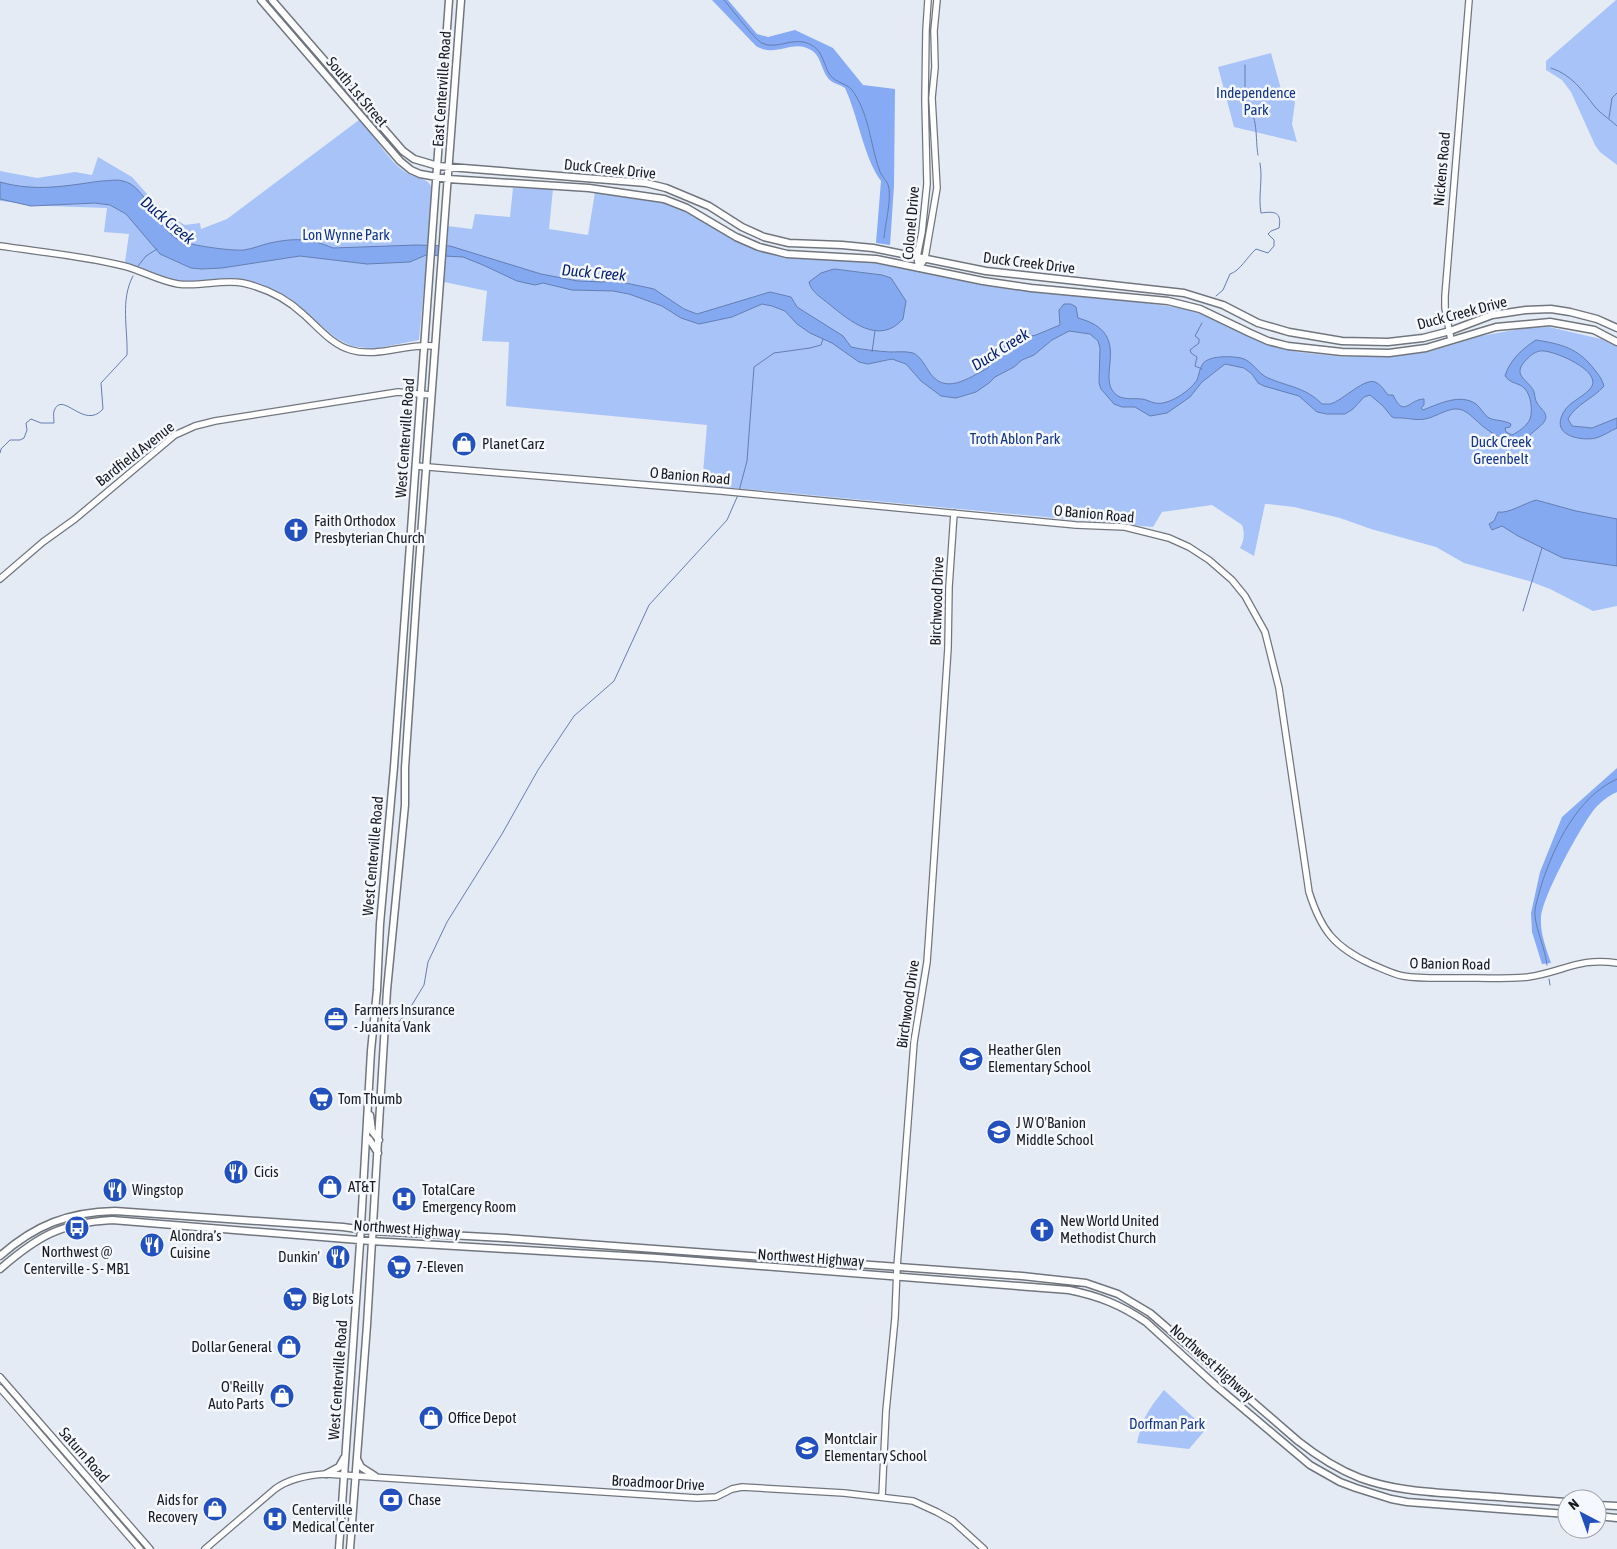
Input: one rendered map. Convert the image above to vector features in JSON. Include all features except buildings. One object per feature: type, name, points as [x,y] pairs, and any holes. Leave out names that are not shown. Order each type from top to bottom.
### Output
[{"type":"main road","name":"South 1st Street","points":[[261,0],[405,166],[423,175],[448,179]]},
{"type":"main road","name":"South 1st Street","points":[[272,0],[408,156],[438,166]]},
{"type":"main road","name":"East Centerville Road","points":[[438,166],[450,0]]},
{"type":"main road","name":"East Centerville Road","points":[[448,179],[461,0]]},
{"type":"main road","points":[[345,97],[369,112]]},
{"type":"main road","points":[[381,140],[389,135]]},
{"type":"main road","name":"Duck Creek Drive","points":[[438,166],[632,181],[666,188],[709,206],[742,227],[764,237],[789,244],[857,247],[925,258],[986,271],[1184,293],[1223,305],[1258,323],[1289,332],[1342,341],[1388,342],[1423,338],[1450,331],[1492,316],[1515,311],[1551,310],[1570,312],[1597,319],[1617,328]]},
{"type":"main road","name":"West Centerville Road","points":[[339,1549],[380,924],[394,767],[438,166]]},
{"type":"main road","points":[[520,173],[520,184]]},
{"type":"main road","points":[[423,175],[436,191]]},
{"type":"main road","points":[[589,188],[590,178]]},
{"type":"main road","name":"Duck Creek Drive","points":[[448,179],[589,188],[664,199],[687,208],[736,237],[759,247],[787,254],[812,257],[876,259],[983,281],[1031,288],[1168,301],[1200,309],[1250,334],[1288,346],[1342,352],[1389,352],[1426,348],[1496,327],[1550,322],[1594,330],[1617,342]]},
{"type":"main road","name":"West Centerville Road","points":[[350,1546],[367,1325],[387,990],[405,805],[406,758],[425,467],[448,179]]},
{"type":"main road","points":[[1515,311],[1518,324]]},
{"type":"main road","points":[[377,990],[387,990]]},
{"type":"main road","points":[[368,1109],[372,1131],[379,1140]]},
{"type":"main road","points":[[366,1138],[378,1153]]},
{"type":"main road","name":"Northwest Highway","points":[[0,1256],[29,1233],[51,1222],[95,1211],[115,1211],[179,1214],[372,1231],[443,1234],[1075,1281],[1100,1287],[1133,1301],[1150,1313],[1298,1441],[1321,1458],[1342,1470],[1383,1485],[1406,1490],[1557,1501]]},
{"type":"main road","points":[[179,1214],[180,1227]]},
{"type":"main road","name":"Northwest Highway","points":[[0,1269],[22,1250],[62,1228],[88,1222],[123,1220],[180,1227],[254,1230],[372,1241],[658,1258],[1052,1288],[1095,1295],[1128,1310],[1146,1322],[1302,1459],[1340,1482],[1391,1499],[1407,1502],[1557,1513]]},
{"type":"main road","points":[[254,1230],[255,1221]]},
{"type":"main road","points":[[443,1234],[443,1244]]},
{"type":"main road","points":[[16,1242],[22,1250]]},
{"type":"main road","points":[[354,1323],[367,1325]]},
{"type":"main road","points":[[349,1390],[362,1391]]},
{"type":"main road","points":[[326,1474],[339,1467],[345,1455]]},
{"type":"main road","points":[[357,1460],[362,1467],[375,1476]]},
{"type":"main road","points":[[340,1523],[344,1530],[344,1542],[350,1546]]},
{"type":"street","name":"Colonel Drive","points":[[919,268],[917,257],[928,184],[925,100],[928,0]]},
{"type":"street","name":"Colonel Drive","points":[[919,268],[925,258],[937,188],[932,98],[937,0]]},
{"type":"street","name":"Nickens Road","points":[[1451,340],[1445,308],[1445,287],[1469,0]]},
{"type":"street","points":[[0,246],[124,266],[177,284],[242,283],[288,301],[332,340],[356,352],[424,345],[434,346]]},
{"type":"street","name":"Bardfield Avenue","points":[[0,579],[175,435],[195,426],[215,421],[399,392],[431,394]]},
{"type":"street","name":"O Banion Road","points":[[416,466],[720,491],[1076,525],[1125,527],[1169,538],[1190,547],[1232,580],[1245,596],[1265,632],[1279,688],[1309,892],[1314,906],[1329,934],[1350,954],[1387,971],[1418,977],[1505,978],[1529,976],[1580,962],[1602,960],[1617,963]]},
{"type":"street","name":"Birchwood Drive","points":[[882,1497],[886,1411],[890,1379],[914,1042],[927,962],[948,648],[949,587],[954,513]]},
{"type":"street","name":"Saturn Road","points":[[0,1377],[150,1549]]},
{"type":"street","name":"Saturn Road","points":[[0,1388],[140,1549]]},
{"type":"street","points":[[21,1413],[26,1408]]},
{"type":"street","name":"Broadmoor Drive","points":[[205,1549],[274,1489],[285,1482],[326,1474],[697,1498],[716,1497],[742,1488],[882,1497],[913,1501],[937,1512],[953,1521],[984,1549]]},
{"type":"green space","points":[[1616,0],[1617,165],[1600,152],[1595,145],[1571,92],[1562,80],[1546,70],[1546,61]]},
{"type":"green space","name":"Independence Park","points":[[1271,53],[1281,89],[1295,102],[1292,124],[1297,142],[1234,127],[1218,67]]},
{"type":"green space","name":"Lon Wynne Park","points":[[359,120],[363,121],[383,149],[400,168],[411,175],[427,181],[432,188],[419,340],[373,349],[351,346],[336,338],[289,298],[266,288],[208,282],[177,282],[125,262],[129,234],[104,232],[107,208],[48,206],[0,201],[0,171],[37,178],[75,172],[92,175],[98,157],[132,177],[156,204],[178,221],[185,225],[200,223],[201,229],[227,219]]},
{"type":"green space","name":"Duck Creek Greenbelt","points":[[513,188],[553,189],[549,229],[588,235],[595,192],[656,199],[686,209],[784,256],[815,260],[851,260],[875,263],[984,285],[1188,309],[1297,352],[1345,357],[1428,352],[1481,336],[1525,328],[1549,327],[1601,339],[1617,347],[1617,606],[1593,611],[1550,589],[1529,581],[1464,563],[1436,547],[1371,529],[1340,518],[1294,507],[1265,504],[1254,556],[1240,548],[1244,537],[1242,525],[1212,505],[1162,512],[1153,527],[702,485],[707,425],[506,406],[509,342],[482,341],[487,291],[444,282],[447,226],[472,229],[475,214],[510,217]]},
{"type":"green space","name":"Dorfman Park","points":[[1164,1390],[1206,1429],[1189,1449],[1137,1443],[1147,1414]]},
{"type":"shaded area","points":[[712,0],[728,0],[757,34],[768,37],[795,30],[833,48],[863,85],[895,89],[894,186],[890,245],[876,243],[881,181],[870,161],[845,88],[827,77],[817,55],[809,49],[796,46],[770,50],[756,46]]},
{"type":"shaded area","points":[[1617,768],[1617,792],[1595,808],[1554,879],[1541,918],[1541,929],[1551,963],[1542,964],[1532,932],[1531,913],[1540,872],[1562,817]]},
{"type":"water","name":"Duck Creek","points":[[121,180],[132,185],[175,238],[205,247],[244,250],[287,240],[316,242],[333,248],[416,245],[450,246],[541,274],[578,281],[603,282],[612,280],[654,289],[684,309],[697,314],[770,292],[791,297],[797,307],[843,336],[851,347],[875,351],[913,353],[920,358],[934,378],[949,384],[964,380],[988,368],[996,351],[1007,341],[1036,335],[1060,325],[1059,310],[1064,304],[1071,304],[1076,307],[1078,318],[1096,325],[1105,335],[1110,345],[1109,379],[1111,388],[1121,397],[1143,399],[1155,403],[1172,400],[1194,384],[1201,367],[1209,359],[1237,357],[1249,362],[1268,378],[1303,391],[1316,398],[1322,404],[1335,402],[1361,385],[1372,381],[1380,385],[1388,395],[1393,395],[1400,406],[1404,407],[1424,399],[1424,405],[1421,408],[1423,410],[1456,399],[1470,401],[1476,404],[1489,418],[1511,424],[1510,427],[1505,428],[1506,432],[1512,435],[1529,422],[1531,403],[1525,389],[1505,376],[1517,355],[1536,340],[1561,345],[1582,356],[1602,381],[1604,386],[1571,414],[1568,419],[1572,426],[1592,428],[1617,418],[1617,428],[1591,439],[1571,436],[1562,430],[1561,418],[1566,408],[1586,393],[1593,383],[1591,376],[1578,364],[1559,355],[1544,351],[1533,354],[1523,364],[1520,373],[1532,388],[1536,402],[1546,417],[1543,424],[1527,437],[1515,442],[1497,436],[1468,413],[1458,409],[1418,420],[1395,418],[1370,395],[1364,397],[1353,409],[1345,414],[1317,412],[1299,396],[1264,386],[1258,383],[1252,374],[1244,368],[1225,364],[1202,382],[1190,397],[1167,413],[1150,416],[1135,407],[1122,407],[1114,404],[1101,389],[1099,383],[1100,348],[1098,341],[1090,334],[1069,331],[1052,340],[1034,355],[1022,360],[1014,367],[995,377],[976,392],[956,398],[941,396],[921,381],[906,364],[892,359],[868,364],[859,362],[832,343],[810,333],[797,324],[785,311],[772,306],[762,304],[732,317],[699,324],[681,318],[662,306],[629,294],[613,291],[572,290],[543,283],[535,285],[517,281],[463,257],[426,255],[410,262],[367,264],[300,256],[222,268],[191,268],[160,254],[126,214],[110,205],[95,203],[31,206],[0,199],[0,182],[26,187],[38,187]]},
{"type":"water","points":[[834,269],[882,275],[891,278],[906,301],[903,319],[894,327],[875,331],[865,328],[846,317],[817,294],[809,282],[821,273]]},
{"type":"water","points":[[1536,500],[1576,511],[1617,519],[1617,566],[1563,558],[1502,526],[1492,530],[1489,524],[1494,521],[1498,512],[1512,510]]},
{"type":"waterway","points":[[724,0],[762,43],[774,45],[800,42],[813,46],[821,55],[830,75],[852,90],[862,108],[879,169],[888,186],[889,201],[884,238]]},
{"type":"waterway","points":[[1245,65],[1245,104],[1253,114],[1258,155]]},
{"type":"waterway","points":[[1551,68],[1571,79],[1597,110],[1617,126]]},
{"type":"waterway","points":[[1609,118],[1612,98],[1617,93]]},
{"type":"waterway","points":[[1216,296],[1223,290],[1230,274],[1240,267],[1256,249],[1268,253],[1274,246],[1274,240],[1268,234],[1279,228],[1280,223],[1276,214],[1270,212],[1261,213],[1260,163]]},
{"type":"waterway","points":[[138,266],[146,256],[157,249]]},
{"type":"waterway","points":[[0,453],[1,449],[10,440],[24,438],[27,430],[26,423],[31,419],[41,423],[54,423],[54,412],[62,404],[88,416],[96,414],[103,409],[101,383],[127,355],[126,305],[129,285],[133,276]]},
{"type":"waterway","points":[[1202,323],[1195,336],[1199,339],[1199,343],[1190,350],[1197,357],[1195,366],[1202,369]]},
{"type":"waterway","points":[[872,352],[875,331]]},
{"type":"waterway","points":[[739,491],[747,461],[754,367],[774,353],[821,345],[823,339]]},
{"type":"waterway","points":[[392,1029],[407,1013],[424,985],[428,962],[447,922],[502,834],[538,770],[574,716],[614,681],[649,605],[727,520],[738,495]]},
{"type":"waterway","points":[[1523,611],[1542,548]]},
{"type":"waterway","points":[[1547,965],[1535,912],[1546,871],[1560,839],[1579,810],[1603,787],[1617,779]]},
{"type":"waterway","points":[[1549,979],[1550,985]]},
{"type":"place","name":"Planet Carz","points":[[464,444]]},
{"type":"place","name":"Faith Orthodox Presbyterian Church","points":[[296,530]]},
{"type":"place","name":"Farmers Insurance - Juanita Vank","points":[[336,1019]]},
{"type":"place","name":"Heather Glen Elementary School","points":[[971,1059]]},
{"type":"place","name":"Tom Thumb","points":[[321,1099]]},
{"type":"place","name":"J W O'Banion Middle School","points":[[999,1132]]},
{"type":"place","name":"Cicis","points":[[236,1172]]},
{"type":"place","name":"AT&T","points":[[330,1187]]},
{"type":"place","name":"Wingstop","points":[[115,1190]]},
{"type":"place","name":"TotalCare Emergency Room","points":[[404,1199]]},
{"type":"place","name":"Northwest @ Centerville - S - MB1","points":[[77,1228]]},
{"type":"place","name":"New World United Methodist Church","points":[[1042,1230]]},
{"type":"place","name":"Alondra’s Cuisine","points":[[152,1245]]},
{"type":"place","name":"Dunkin'","points":[[338,1257]]},
{"type":"place","name":"7-Eleven","points":[[399,1267]]},
{"type":"place","name":"Big Lots","points":[[295,1299]]},
{"type":"place","name":"Dollar General","points":[[289,1347]]},
{"type":"place","name":"O'Reilly Auto Parts","points":[[282,1396]]},
{"type":"place","name":"Office Depot","points":[[431,1418]]},
{"type":"place","name":"Montclair Elementary School","points":[[807,1448]]},
{"type":"place","name":"Chase","points":[[391,1500]]},
{"type":"place","name":"Aids for Recovery","points":[[215,1509]]},
{"type":"place","name":"Centerville Medical Center","points":[[275,1519]]},
{"type":"park label","name":"Troth Ablon Park","points":[[1015,439]]}]
